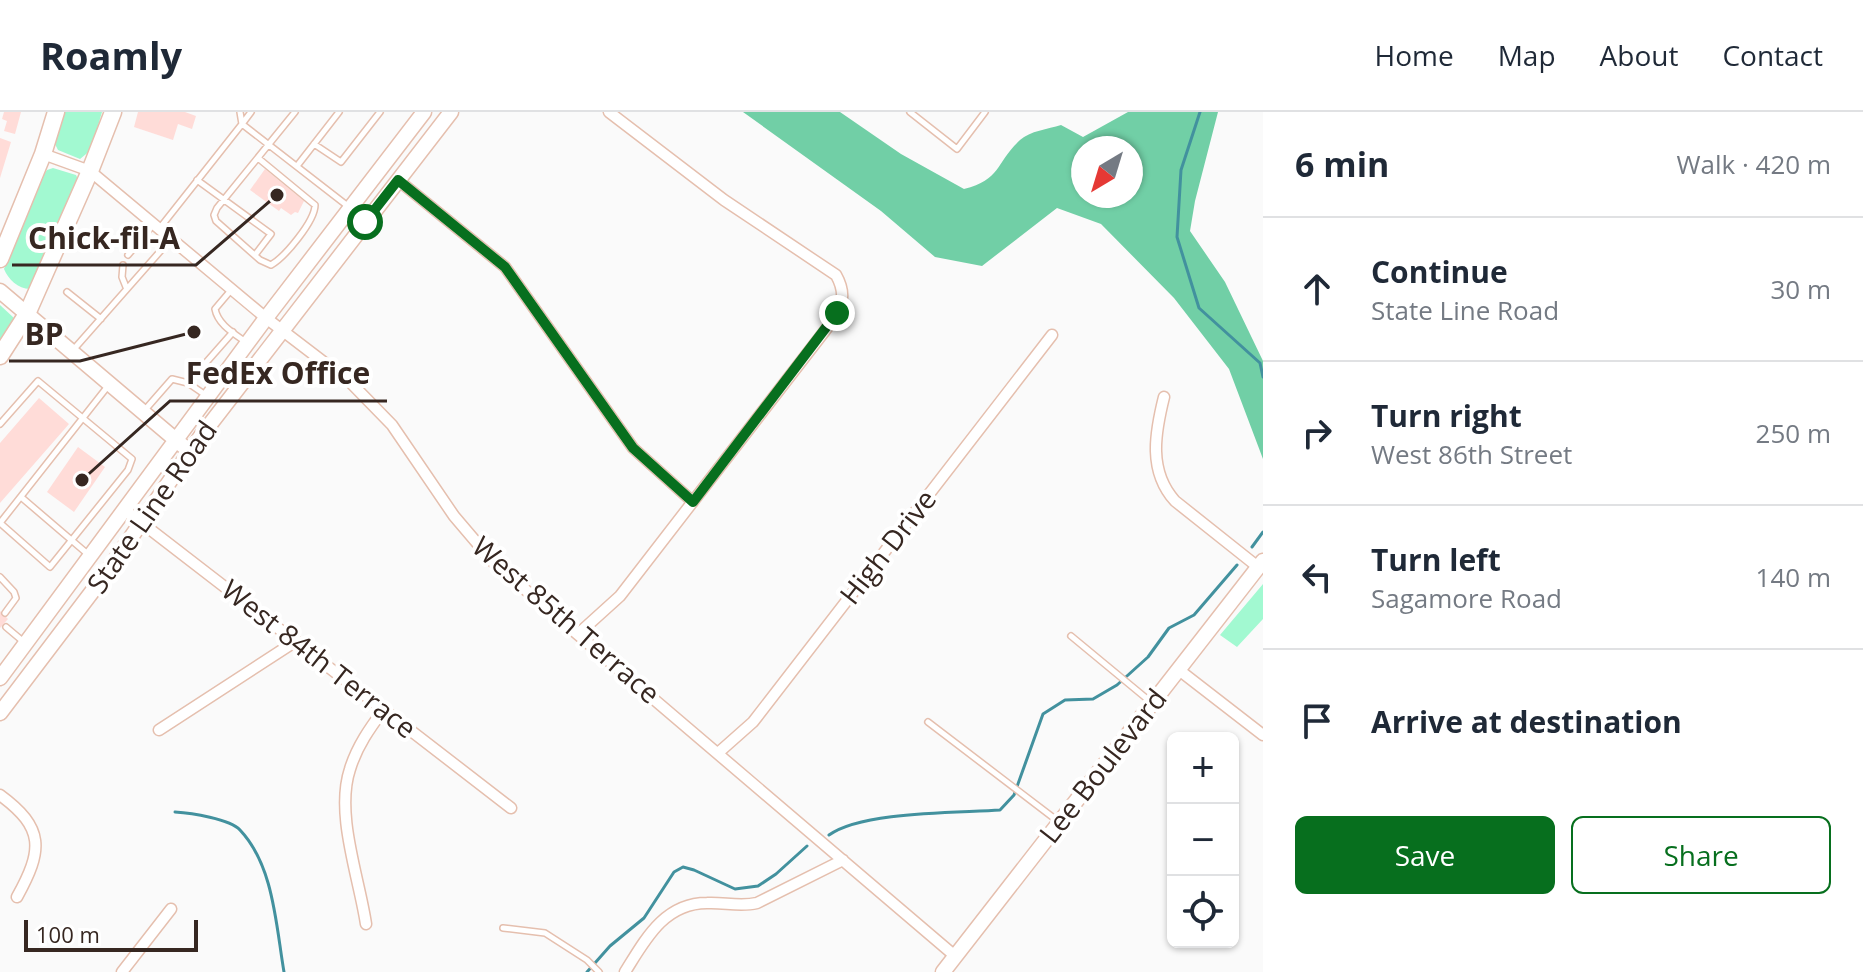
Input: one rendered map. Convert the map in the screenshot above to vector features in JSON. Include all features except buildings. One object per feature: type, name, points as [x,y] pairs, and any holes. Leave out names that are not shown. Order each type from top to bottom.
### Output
[{"type":"main road","points":[[0,259],[43,154],[56,112]]},
{"type":"main road","points":[[0,356],[27,314],[113,112]]},
{"type":"main road","name":"State Line Road","points":[[0,678],[266,318],[424,112]]},
{"type":"main road","name":"State Line Road","points":[[0,713],[107,572],[190,451],[451,112]]},
{"type":"main road","points":[[0,291],[190,451]]},
{"type":"main road","name":"Lee Boulevard","points":[[943,972],[1261,564]]},
{"type":"street","points":[[578,634],[620,596],[843,303],[843,286],[836,275],[724,200],[609,112]]},
{"type":"street","points":[[43,154],[90,171]]},
{"type":"street","name":"West 85th Terrace","points":[[90,171],[266,318],[351,383],[392,425],[476,544],[955,956]]},
{"type":"street","points":[[398,180],[505,267],[633,448],[693,502]]},
{"type":"street","name":"High Drive","points":[[718,753],[753,722],[1052,335]]},
{"type":"street","points":[[1164,397],[1155,439],[1158,472],[1165,490],[1175,501],[1261,564]]},
{"type":"street","name":"West 84th Terrace","points":[[125,510],[511,808]]},
{"type":"street","points":[[159,730],[296,641]]},
{"type":"street","points":[[1179,670],[1263,735]]},
{"type":"street","points":[[366,924],[345,812],[346,788],[350,766],[360,743],[384,709]]},
{"type":"street","points":[[0,795],[25,815],[35,834],[36,853],[17,897]]},
{"type":"street","points":[[625,972],[649,934],[669,912],[707,903],[744,906],[757,903],[843,860]]},
{"type":"street","points":[[122,972],[171,909]]},
{"type":"lane","points":[[240,112],[242,124],[349,208]]},
{"type":"lane","points":[[131,253],[197,180],[251,112]]},
{"type":"lane","points":[[258,158],[315,205],[314,216],[277,262],[271,265],[216,221],[214,215],[225,199],[295,112]]},
{"type":"lane","points":[[297,166],[339,112]]},
{"type":"lane","points":[[314,144],[341,162],[380,112]]},
{"type":"lane","points":[[910,112],[957,149],[985,112]]},
{"type":"lane","points":[[197,180],[271,234],[255,255]]},
{"type":"lane","points":[[71,352],[171,239]]},
{"type":"lane","points":[[125,268],[122,277],[126,288]]},
{"type":"lane","points":[[232,289],[215,309],[216,315],[248,343]]},
{"type":"lane","points":[[67,292],[101,319]]},
{"type":"lane","points":[[188,383],[233,332]]},
{"type":"lane","points":[[143,413],[172,379],[188,383],[208,397]]},
{"type":"lane","points":[[0,424],[38,381],[84,419],[132,459],[128,470],[50,567],[0,523],[84,419],[109,385]]},
{"type":"lane","points":[[21,497],[91,556]]},
{"type":"lane","points":[[0,577],[7,582],[16,598],[5,613]]},
{"type":"lane","points":[[6,627],[26,644]]},
{"type":"lane","points":[[1071,636],[1153,703]]},
{"type":"lane","points":[[928,722],[1060,822]]},
{"type":"lane","points":[[503,928],[545,933],[587,960],[597,971]]},
{"type":"green space","points":[[64,112],[102,112],[91,150],[80,159],[58,150],[55,144]]},
{"type":"green space","points":[[743,112],[840,112],[901,154],[964,189],[992,175],[1012,148],[1029,134],[1061,125],[1081,136],[1071,136],[1071,208],[1143,208],[1143,136],[1085,136],[1128,112],[1218,112],[1190,231],[1225,282],[1263,361],[1263,459],[1229,369],[1174,298],[1101,224],[1057,208],[982,266],[935,257],[881,211]]},
{"type":"green space","points":[[53,168],[76,175],[79,181],[30,289],[26,289],[14,283],[4,269],[42,177]]},
{"type":"green space","points":[[0,305],[14,318],[15,323],[0,344]]},
{"type":"green space","points":[[1263,584],[1263,619],[1237,647],[1220,635]]},
{"type":"waterway","points":[[1200,112],[1181,170],[1177,237],[1199,308],[1260,363],[1263,377]]},
{"type":"waterway","points":[[1252,547],[1263,532]]},
{"type":"waterway","points":[[829,835],[844,827],[886,817],[1000,810],[1014,795],[1043,714],[1065,700],[1093,699],[1117,685],[1148,657],[1169,628],[1194,615],[1237,565]]},
{"type":"waterway","points":[[175,812],[200,815],[235,826],[251,845],[272,897],[284,972]]},
{"type":"waterway","points":[[587,972],[610,946],[644,918],[674,872],[683,867],[694,870],[735,889],[758,886],[807,846]]},
{"type":"place","name":"Chick-fil-A","points":[[277,195]]},
{"type":"place","name":"BP","points":[[194,332]]},
{"type":"place","name":"FedEx Office","points":[[82,480]]},
{"type":"route","points":[[365,222],[398,180],[505,267],[633,448],[693,502],[837,313]]}]
